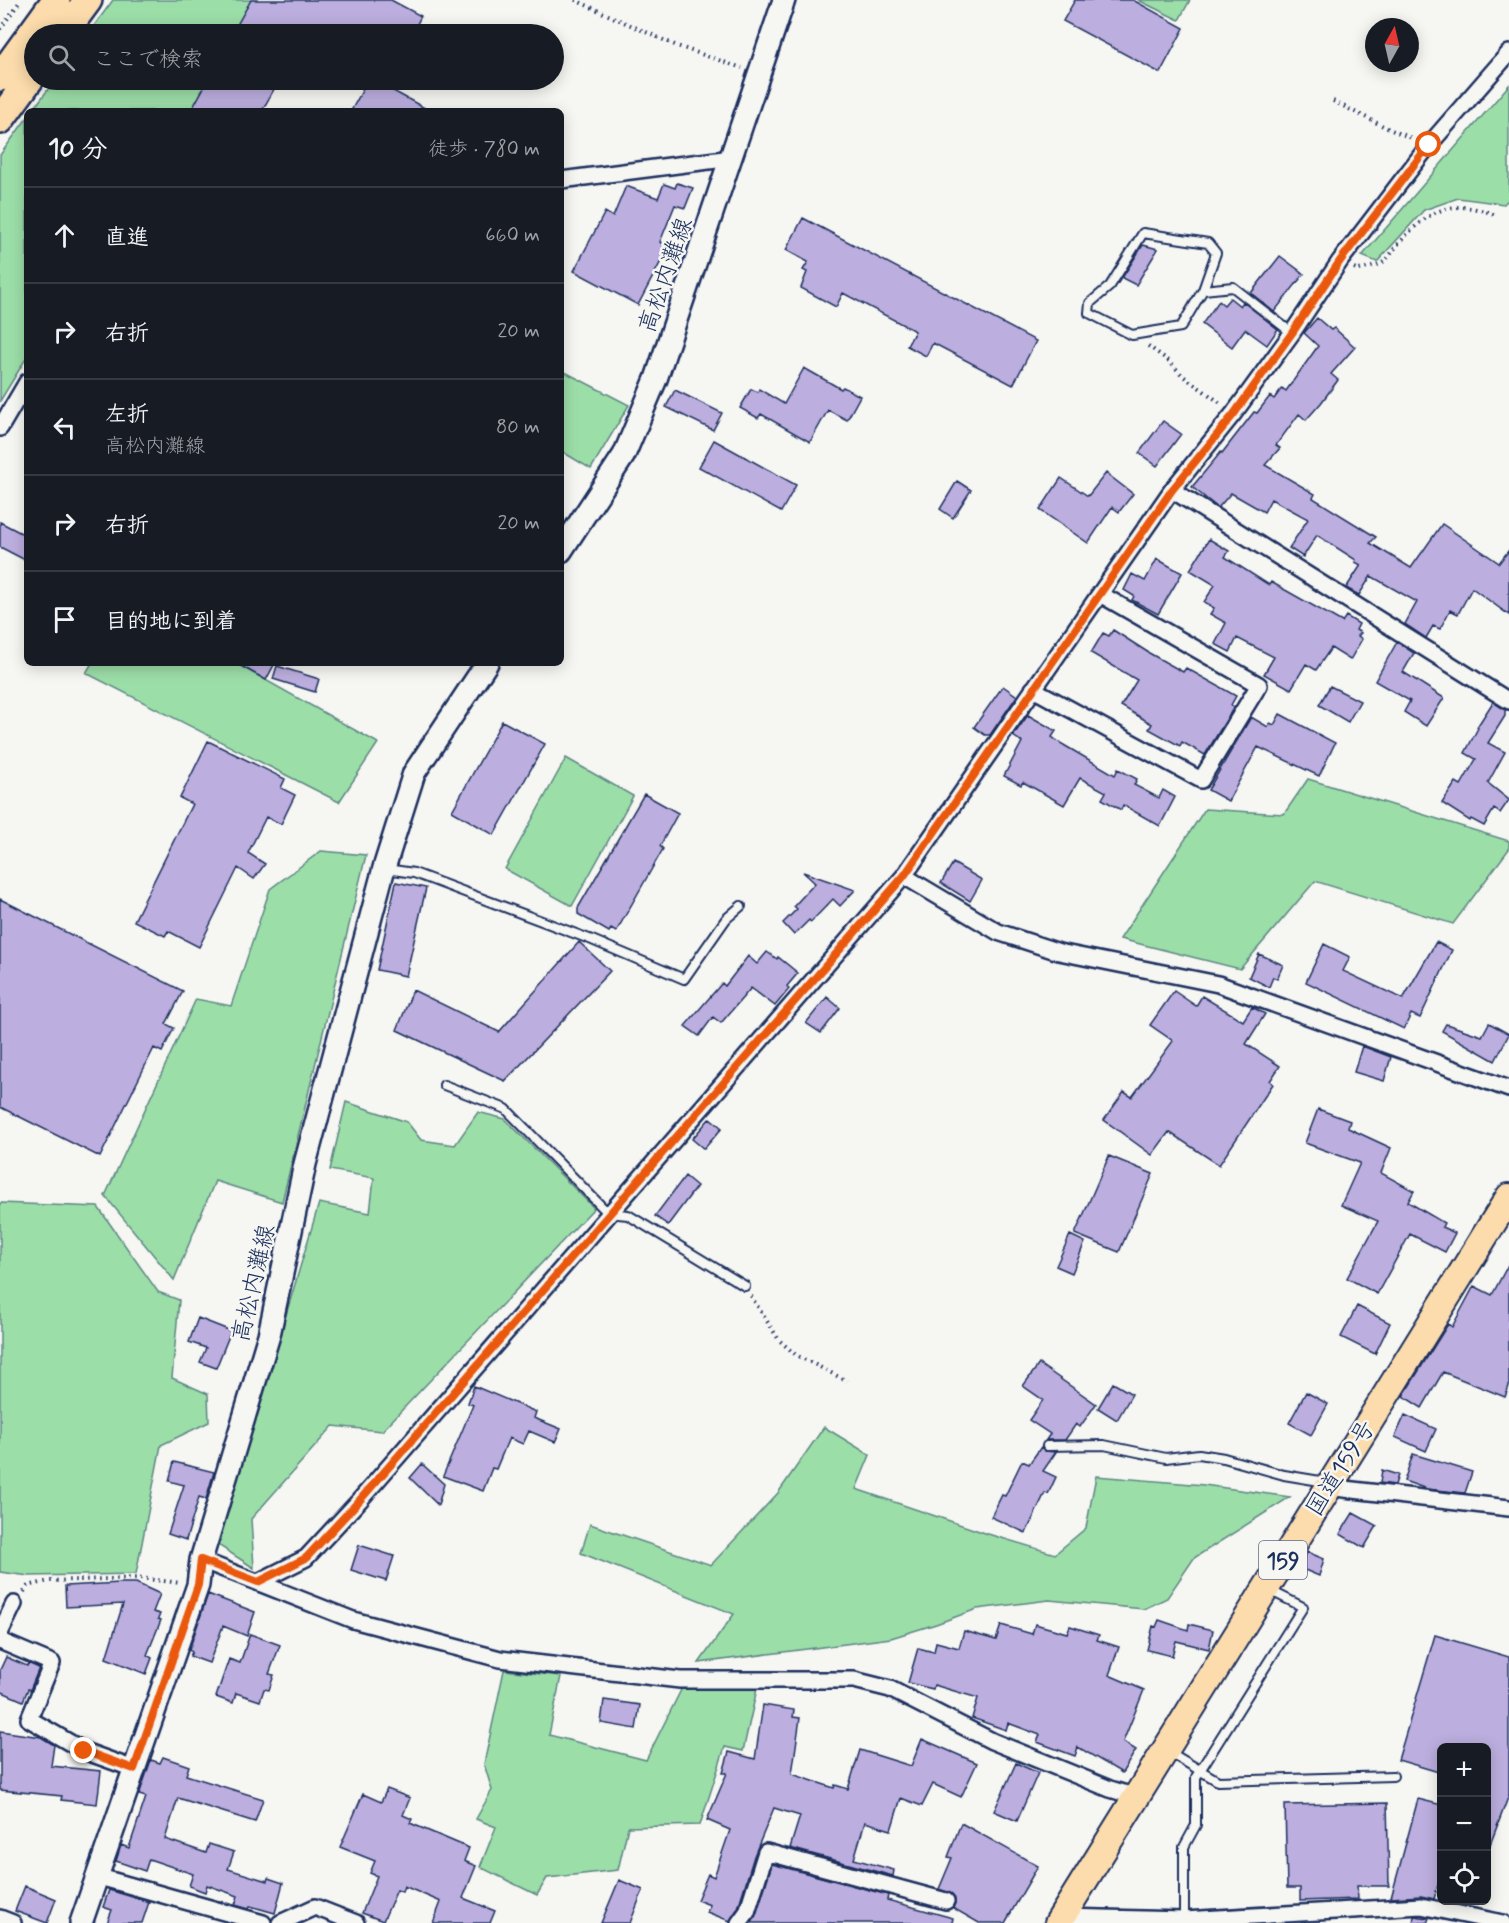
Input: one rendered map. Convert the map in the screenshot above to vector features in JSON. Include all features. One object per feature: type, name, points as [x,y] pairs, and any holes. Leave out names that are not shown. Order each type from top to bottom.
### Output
[{"type":"highway","points":[[38,24],[56,0]]},
{"type":"highway","points":[[70,24],[88,0]]},
{"type":"highway","points":[[0,76],[24,43]]},
{"type":"highway","points":[[0,120],[24,87]]},
{"type":"highway","name":"国道159号","points":[[1060,1920],[1509,1197]]},
{"type":"main road","name":"高松内灘線","points":[[564,546],[624,455],[657,379],[784,0]]},
{"type":"main road","name":"高松内灘線","points":[[81,1923],[198,1585],[201,1560],[269,1335],[306,1164],[384,868],[414,773],[485,666]]},
{"type":"street","points":[[258,1582],[306,1558],[359,1501],[904,876],[1172,490],[1234,414],[1340,261],[1429,145],[1509,53]]},
{"type":"street","points":[[564,180],[732,158]]},
{"type":"street","points":[[0,429],[24,387]]},
{"type":"street","points":[[1172,490],[1509,701]]},
{"type":"street","points":[[1034,690],[1201,780],[1259,685],[1100,594]]},
{"type":"street","points":[[904,876],[998,932],[1059,952],[1218,984],[1509,1089]]},
{"type":"street","points":[[1329,1485],[1509,1508]]},
{"type":"street","points":[[201,1560],[353,1620],[500,1659],[680,1680],[854,1680],[863,1682],[890,1689],[992,1741],[1110,1789],[1137,1797]]},
{"type":"street","points":[[0,1633],[14,1604]]},
{"type":"street","points":[[0,1641],[52,1663],[30,1719],[84,1751],[134,1769]]},
{"type":"street","points":[[739,1923],[747,1912],[766,1852],[946,1901]]},
{"type":"street","points":[[96,1876],[263,1923]]},
{"type":"street","points":[[1060,1920],[1184,1920],[1421,1906],[1503,1923]]},
{"type":"street","points":[[280,1923],[315,1907],[356,1923]]},
{"type":"street","points":[[0,1918],[13,1923]]},
{"type":"lane","points":[[1143,233],[1209,243],[1216,253],[1203,290],[1181,327],[1132,335],[1089,313],[1090,303],[1110,286],[1143,233]]},
{"type":"lane","points":[[1203,290],[1233,287],[1292,333]]},
{"type":"lane","points":[[384,868],[414,873],[592,940],[684,979],[726,919],[741,906]]},
{"type":"lane","points":[[444,1085],[506,1109],[608,1214],[628,1215],[745,1286]]},
{"type":"lane","points":[[1047,1446],[1104,1445],[1167,1458],[1199,1454],[1224,1458],[1329,1485]]},
{"type":"lane","points":[[1184,1920],[1184,1847],[1196,1824],[1196,1777],[1304,1607],[1265,1588]]},
{"type":"lane","points":[[1165,1750],[1218,1781],[1393,1776]]},
{"type":"path","points":[[0,29],[21,0]]},
{"type":"path","points":[[575,0],[677,45],[760,74]]},
{"type":"path","points":[[1333,101],[1389,129],[1429,145]]},
{"type":"path","points":[[1340,261],[1359,270],[1384,262],[1423,219],[1437,211],[1458,207],[1480,209],[1496,215]]},
{"type":"path","points":[[1132,335],[1169,361],[1183,376],[1234,414]]},
{"type":"path","points":[[745,1286],[779,1340],[796,1355],[847,1381]]},
{"type":"path","points":[[14,1604],[28,1586],[49,1581],[139,1578],[198,1585]]},
{"type":"green space","points":[[113,0],[256,0],[242,24],[95,24]]},
{"type":"green space","points":[[1138,0],[1190,0],[1179,20]]},
{"type":"green space","points":[[1509,85],[1509,199],[1504,204],[1458,198],[1424,210],[1377,262],[1362,256]]},
{"type":"green space","points":[[48,90],[204,90],[194,108],[34,108]]},
{"type":"green space","points":[[24,122],[24,362],[0,401],[0,155]]},
{"type":"green space","points":[[564,372],[629,405],[591,469],[564,453]]},
{"type":"green space","points":[[90,666],[240,666],[378,743],[339,802],[86,673]]},
{"type":"green space","points":[[566,758],[633,796],[572,906],[505,869]]},
{"type":"green space","points":[[1308,779],[1509,841],[1509,849],[1453,924],[1315,881],[1240,969],[1120,939],[1205,809],[1284,814]]},
{"type":"green space","points":[[321,851],[366,855],[282,1202],[215,1181],[174,1280],[105,1196],[196,999],[231,1006],[270,889]]},
{"type":"green space","points":[[346,1102],[407,1122],[421,1140],[455,1145],[478,1112],[505,1119],[594,1208],[382,1431],[333,1426],[251,1519],[254,1568],[218,1545],[319,1203],[370,1213],[374,1178],[330,1170]]},
{"type":"green space","points":[[0,1203],[98,1207],[158,1292],[179,1300],[172,1378],[208,1394],[209,1422],[161,1445],[136,1574],[29,1576],[0,1572]]},
{"type":"green space","points":[[824,1427],[870,1455],[856,1489],[1055,1554],[1086,1528],[1096,1476],[1204,1485],[1290,1497],[1194,1558],[1167,1598],[1144,1609],[1049,1600],[977,1609],[891,1638],[699,1663],[734,1614],[581,1553],[590,1524],[711,1565],[778,1493]]},
{"type":"green space","points":[[504,1670],[561,1676],[549,1735],[646,1760],[682,1688],[757,1689],[743,1751],[725,1747],[700,1825],[628,1827],[618,1870],[547,1878],[537,1895],[480,1867],[496,1827],[476,1819],[492,1790],[484,1764]]},
{"type":"building","points":[[251,0],[391,0],[421,16],[417,24],[238,24]]},
{"type":"building","points":[[1075,0],[1133,0],[1184,28],[1160,73],[1063,21]]},
{"type":"building","points":[[203,90],[274,90],[264,108],[193,108]]},
{"type":"building","points":[[363,90],[391,90],[424,108],[353,108]]},
{"type":"building","points":[[677,183],[693,188],[685,208],[675,205],[660,242],[669,246],[638,305],[574,271],[605,212],[613,217],[626,186],[658,198],[664,184],[675,188]]},
{"type":"building","points":[[803,218],[1036,341],[1013,385],[933,343],[926,356],[907,346],[915,331],[843,293],[836,307],[801,288],[807,272],[803,270],[808,262],[786,250]]},
{"type":"building","points":[[1143,245],[1158,249],[1136,285],[1122,278]]},
{"type":"building","points":[[1280,256],[1304,274],[1274,312],[1251,293]]},
{"type":"building","points":[[1230,298],[1240,306],[1243,302],[1278,329],[1267,345],[1245,329],[1232,347],[1202,324],[1219,301],[1224,305]]},
{"type":"building","points":[[1317,318],[1331,330],[1334,328],[1355,347],[1331,374],[1338,380],[1321,403],[1306,420],[1299,414],[1276,445],[1280,448],[1265,465],[1315,494],[1313,498],[1376,537],[1370,543],[1411,568],[1442,524],[1499,563],[1509,550],[1509,615],[1472,588],[1458,614],[1450,610],[1440,629],[1433,626],[1426,638],[1405,624],[1417,602],[1371,576],[1359,595],[1346,588],[1361,565],[1355,562],[1356,560],[1317,535],[1303,557],[1289,548],[1308,519],[1271,499],[1264,512],[1231,493],[1218,508],[1192,487],[1254,412],[1257,413],[1270,396],[1274,399],[1282,388],[1286,391],[1318,346],[1304,333]]},
{"type":"building","points":[[804,368],[841,389],[843,387],[860,396],[847,420],[828,410],[810,442],[761,414],[758,418],[740,408],[751,389],[758,392],[759,389],[784,404]]},
{"type":"building","points":[[675,390],[722,413],[713,430],[666,407]]},
{"type":"building","points":[[1163,421],[1181,434],[1157,466],[1139,453]]},
{"type":"building","points":[[714,440],[796,485],[781,512],[699,467]]},
{"type":"building","points":[[1106,473],[1133,494],[1119,512],[1112,507],[1088,543],[1040,510],[1061,478],[1088,496]]},
{"type":"building","points":[[957,481],[971,490],[953,518],[940,509]]},
{"type":"building","points":[[0,522],[24,534],[24,559],[0,547]]},
{"type":"building","points":[[1209,539],[1229,551],[1225,557],[1269,585],[1271,582],[1342,622],[1346,616],[1359,624],[1356,630],[1361,633],[1358,636],[1362,639],[1350,660],[1331,648],[1316,670],[1306,664],[1291,689],[1264,674],[1274,657],[1237,638],[1230,652],[1215,644],[1226,623],[1210,614],[1214,608],[1204,602],[1215,585],[1190,570]]},
{"type":"building","points":[[1157,559],[1182,573],[1158,614],[1132,600],[1134,596],[1124,590],[1132,574],[1145,581]]},
{"type":"building","points":[[1113,630],[1183,672],[1186,668],[1236,696],[1231,705],[1234,707],[1205,755],[1182,742],[1180,746],[1149,729],[1152,724],[1121,706],[1137,680],[1091,653],[1103,633],[1109,636]]},
{"type":"building","points":[[1397,642],[1414,653],[1403,672],[1444,698],[1426,726],[1404,712],[1410,701],[1375,681]]},
{"type":"building","points":[[241,666],[273,666],[266,680]]},
{"type":"building","points":[[277,666],[319,679],[315,692],[273,679]]},
{"type":"building","points":[[1003,686],[1017,696],[990,735],[985,735],[974,727]]},
{"type":"building","points":[[1330,686],[1360,701],[1348,722],[1319,705]]},
{"type":"building","points":[[1493,702],[1505,710],[1505,716],[1488,743],[1505,752],[1488,783],[1509,800],[1500,813],[1494,809],[1484,826],[1471,819],[1470,821],[1442,803],[1456,782],[1461,785],[1476,759],[1465,753],[1477,727]]},
{"type":"building","points":[[1280,714],[1335,743],[1319,776],[1258,747],[1228,801],[1208,790],[1251,717],[1268,727],[1270,723],[1274,725]]},
{"type":"building","points":[[1028,715],[1056,731],[1052,737],[1062,744],[1115,775],[1118,769],[1137,779],[1134,785],[1159,798],[1163,790],[1175,797],[1160,826],[1123,805],[1121,810],[1102,799],[1106,792],[1080,778],[1064,805],[1023,782],[1021,785],[1004,776],[1022,742],[1013,736]]},
{"type":"building","points":[[502,721],[545,744],[494,835],[452,811]]},
{"type":"building","points":[[208,741],[285,779],[281,788],[295,795],[281,824],[266,817],[248,853],[265,864],[254,879],[238,868],[199,947],[168,931],[165,936],[134,921],[192,804],[180,798]]},
{"type":"building","points":[[644,794],[678,813],[660,846],[663,849],[616,932],[611,929],[609,932],[578,914],[578,908]]},
{"type":"building","points":[[953,863],[982,880],[970,901],[941,883]]},
{"type":"building","points":[[803,872],[855,890],[840,906],[833,899],[811,922],[809,920],[794,935],[783,923],[797,909],[794,906],[815,883]]},
{"type":"building","points":[[396,882],[426,888],[406,976],[377,970]]},
{"type":"building","points":[[0,899],[183,991],[166,1024],[174,1028],[162,1052],[154,1048],[100,1157],[0,1107]]},
{"type":"building","points":[[579,942],[610,971],[505,1081],[397,1030],[413,990],[499,1032]]},
{"type":"building","points":[[1436,942],[1452,950],[1420,1018],[1411,1014],[1404,1029],[1306,982],[1324,944],[1350,957],[1343,971],[1403,999]]},
{"type":"building","points":[[767,952],[777,959],[778,957],[798,973],[775,1006],[751,988],[721,1023],[713,1017],[699,1036],[685,1026],[722,983],[725,986],[748,956],[757,964]]},
{"type":"building","points":[[1259,954],[1283,965],[1277,979],[1273,977],[1269,987],[1249,977]]},
{"type":"building","points":[[1174,991],[1196,1006],[1202,996],[1243,1021],[1252,1007],[1265,1014],[1246,1044],[1280,1066],[1270,1081],[1273,1084],[1219,1165],[1169,1132],[1152,1155],[1104,1120],[1124,1092],[1132,1097],[1173,1041],[1150,1025]]},
{"type":"building","points":[[827,997],[840,1008],[821,1033],[806,1023]]},
{"type":"building","points":[[1489,1023],[1509,1034],[1495,1061],[1442,1031],[1446,1024],[1482,1036]]},
{"type":"building","points":[[1362,1046],[1391,1057],[1384,1081],[1354,1072]]},
{"type":"building","points":[[1318,1109],[1350,1121],[1348,1128],[1391,1148],[1381,1173],[1414,1191],[1408,1202],[1444,1223],[1442,1227],[1455,1233],[1445,1252],[1410,1234],[1377,1294],[1347,1278],[1378,1221],[1341,1205],[1360,1163],[1305,1143]]},
{"type":"building","points":[[710,1118],[722,1128],[704,1149],[692,1139]]},
{"type":"building","points":[[1109,1156],[1153,1174],[1119,1252],[1075,1234]]},
{"type":"building","points":[[685,1176],[697,1186],[668,1225],[655,1216]]},
{"type":"building","points":[[1070,1235],[1085,1242],[1072,1273],[1056,1266]]},
{"type":"building","points":[[1509,1263],[1509,1386],[1505,1397],[1443,1372],[1422,1408],[1403,1396],[1448,1324],[1452,1327],[1474,1286],[1492,1295]]},
{"type":"building","points":[[1357,1306],[1390,1323],[1375,1354],[1341,1337]]},
{"type":"building","points":[[198,1318],[231,1331],[216,1368],[200,1362],[206,1348],[189,1342]]},
{"type":"building","points":[[1039,1364],[1096,1404],[1080,1427],[1076,1424],[1065,1440],[1046,1440],[1050,1434],[1029,1420],[1043,1400],[1023,1386]]},
{"type":"building","points":[[1113,1383],[1132,1394],[1117,1420],[1098,1408]]},
{"type":"building","points":[[474,1386],[536,1412],[534,1418],[561,1429],[555,1442],[529,1431],[523,1444],[509,1438],[496,1469],[492,1468],[483,1491],[443,1476],[473,1405],[468,1403]]},
{"type":"building","points":[[1306,1392],[1328,1404],[1311,1435],[1289,1423]]},
{"type":"building","points":[[1405,1415],[1436,1429],[1426,1451],[1395,1437]]},
{"type":"building","points":[[1041,1447],[1045,1451],[1056,1452],[1043,1471],[1056,1477],[1048,1494],[1045,1493],[1026,1533],[991,1517],[1002,1495],[1005,1496],[1022,1461],[1029,1464]]},
{"type":"building","points":[[1413,1454],[1472,1472],[1465,1493],[1427,1489],[1404,1481]]},
{"type":"building","points":[[174,1462],[214,1472],[206,1499],[199,1497],[186,1540],[168,1534],[184,1485],[169,1481]]},
{"type":"building","points":[[422,1464],[444,1484],[438,1505],[410,1478]]},
{"type":"building","points":[[1382,1470],[1398,1475],[1395,1485],[1380,1483]]},
{"type":"building","points":[[1353,1513],[1377,1526],[1364,1548],[1340,1534]]},
{"type":"building","points":[[359,1545],[394,1556],[386,1581],[351,1570]]},
{"type":"building","points":[[1307,1552],[1324,1559],[1319,1576],[1300,1568]]},
{"type":"building","points":[[136,1583],[160,1594],[153,1612],[160,1614],[158,1619],[161,1620],[147,1655],[152,1658],[146,1674],[106,1658],[123,1604],[66,1607],[65,1586]]},
{"type":"building","points":[[208,1594],[255,1612],[247,1636],[223,1626],[209,1663],[190,1656],[192,1652],[189,1650]]},
{"type":"building","points":[[1159,1620],[1188,1630],[1189,1624],[1213,1630],[1209,1649],[1176,1641],[1172,1656],[1147,1650],[1153,1626],[1156,1627]]},
{"type":"building","points":[[1035,1624],[1067,1633],[1070,1626],[1099,1635],[1097,1640],[1119,1647],[1109,1675],[1144,1690],[1123,1742],[1136,1750],[1122,1773],[1078,1747],[1075,1756],[1037,1742],[1040,1735],[1008,1723],[1006,1730],[972,1718],[978,1698],[934,1685],[933,1689],[908,1683],[918,1648],[934,1652],[936,1642],[959,1648],[964,1631],[996,1640],[1001,1625],[1032,1634]]},
{"type":"building","points":[[250,1634],[280,1645],[269,1674],[274,1675],[269,1690],[264,1689],[260,1701],[236,1693],[233,1703],[216,1697],[229,1659],[240,1663]]},
{"type":"building","points":[[1435,1635],[1509,1657],[1509,1795],[1491,1842],[1491,1743],[1437,1743],[1437,1772],[1398,1760]]},
{"type":"building","points":[[6,1657],[27,1666],[28,1663],[39,1668],[23,1701],[0,1691],[0,1670]]},
{"type":"building","points":[[604,1700],[640,1705],[636,1729],[601,1723]]},
{"type":"building","points":[[763,1705],[794,1710],[793,1717],[800,1718],[792,1774],[834,1788],[835,1785],[848,1789],[860,1750],[911,1766],[922,1739],[977,1763],[961,1797],[933,1784],[922,1806],[901,1798],[891,1830],[865,1822],[854,1859],[894,1870],[893,1876],[790,1848],[800,1816],[774,1808],[754,1856],[738,1908],[730,1921],[707,1912],[710,1905],[697,1900],[708,1874],[714,1877],[730,1830],[707,1820],[727,1773],[723,1773],[729,1752],[755,1759]]},
{"type":"building","points":[[0,1731],[41,1737],[54,1745],[51,1766],[101,1771],[97,1804],[61,1800],[62,1796],[0,1790]]},
{"type":"building","points":[[163,1757],[189,1766],[186,1775],[263,1799],[255,1822],[178,1798],[165,1839],[206,1853],[209,1844],[234,1852],[228,1869],[267,1881],[268,1878],[283,1883],[275,1913],[250,1906],[249,1909],[235,1905],[238,1896],[207,1885],[205,1892],[189,1886],[193,1874],[149,1859],[145,1871],[116,1861],[121,1845],[129,1848],[146,1797],[139,1795],[151,1760],[160,1763]]},
{"type":"building","points":[[1016,1763],[1038,1773],[1017,1821],[994,1811]]},
{"type":"building","points":[[387,1789],[410,1798],[403,1815],[412,1819],[410,1823],[469,1848],[464,1861],[476,1866],[463,1898],[495,1911],[490,1923],[433,1923],[441,1902],[404,1886],[402,1892],[397,1890],[383,1921],[362,1913],[377,1876],[370,1873],[375,1861],[340,1847],[363,1794],[381,1802]]},
{"type":"building","points":[[1418,1799],[1437,1804],[1437,1888],[1434,1899],[1421,1896],[1391,1898]]},
{"type":"building","points":[[1387,1803],[1389,1886],[1357,1886],[1358,1899],[1300,1901],[1300,1888],[1287,1888],[1285,1805]]},
{"type":"building","points":[[961,1823],[1038,1866],[1005,1923],[979,1923],[953,1908],[955,1903],[953,1895],[939,1889],[952,1858],[948,1857]]},
{"type":"building","points":[[772,1864],[888,1895],[887,1900],[953,1918],[952,1923],[751,1923],[756,1915]]},
{"type":"building","points":[[619,1880],[643,1890],[630,1923],[601,1923]]},
{"type":"building","points":[[25,1886],[56,1899],[47,1923],[15,1911]]},
{"type":"building","points":[[109,1890],[149,1902],[142,1923],[107,1923],[112,1910],[103,1907]]},
{"type":"building","points":[[1414,1916],[1429,1918],[1427,1923],[1413,1923]]},
{"type":"route","points":[[84,1751],[134,1769],[198,1585],[201,1560],[258,1582],[306,1558],[359,1501],[904,876],[1172,490],[1234,414],[1340,261],[1429,145]]}]
